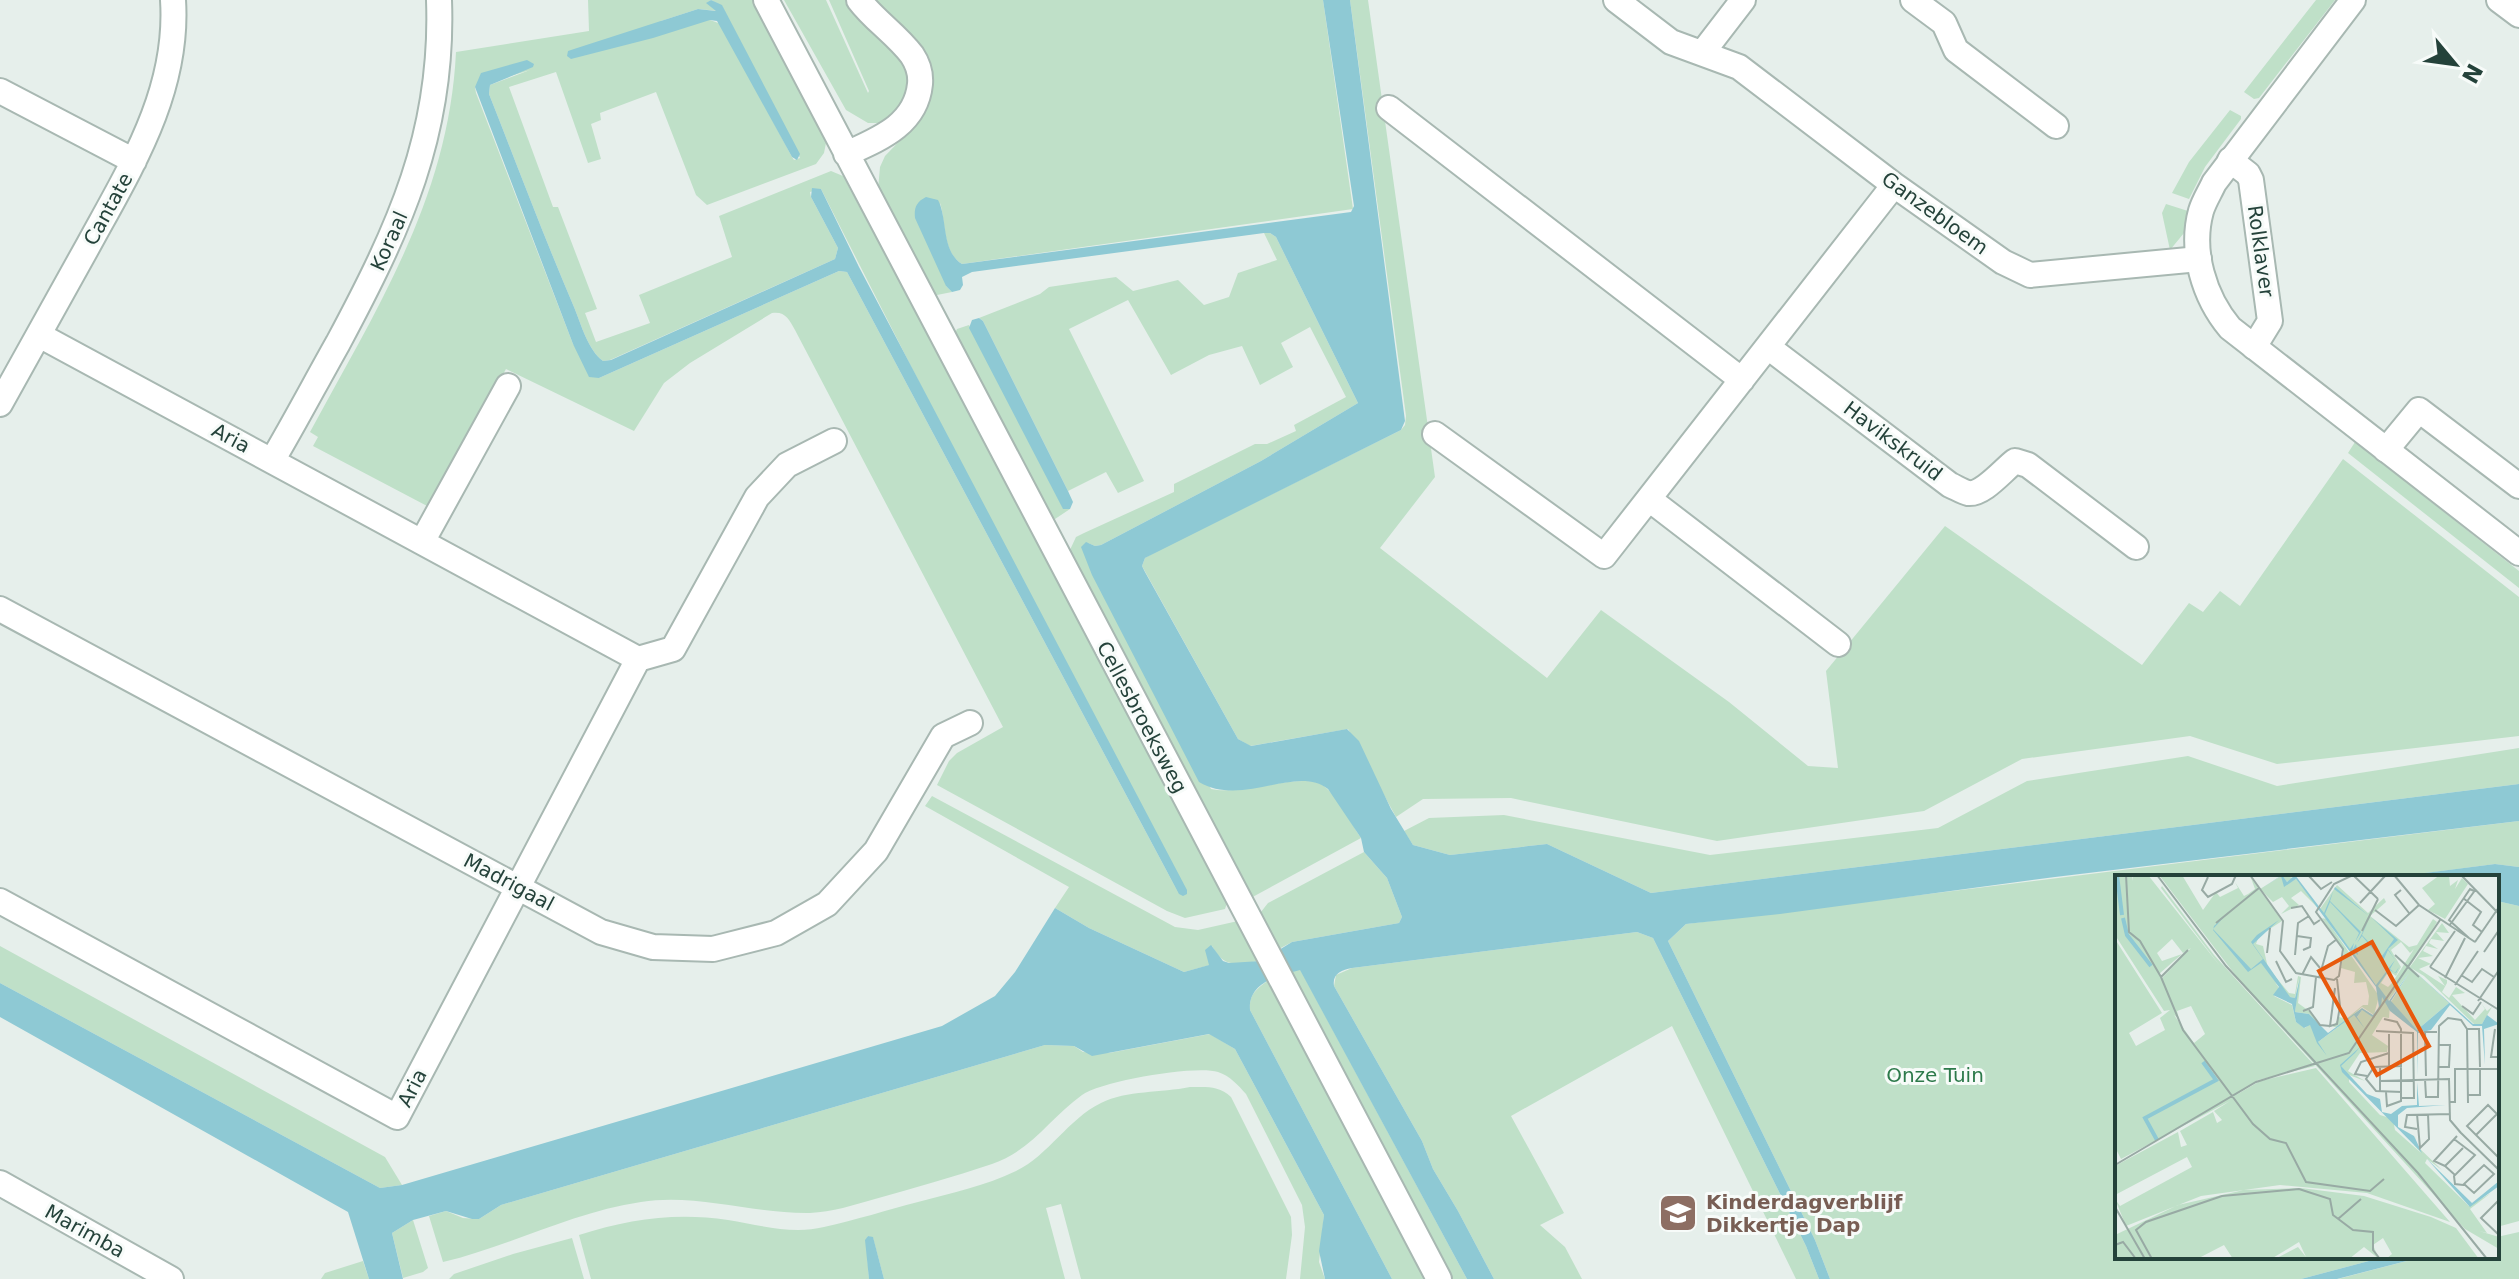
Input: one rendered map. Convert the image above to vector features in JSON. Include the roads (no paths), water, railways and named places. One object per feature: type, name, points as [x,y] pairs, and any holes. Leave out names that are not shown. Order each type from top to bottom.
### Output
[{"type":"street","name":"Cantate","points":[[0,404],[134,161],[159,107],[172,44],[173,0]]},
{"type":"street","name":"Koraal","points":[[272,461],[376,271],[411,190],[432,103],[438,59],[439,0]]},
{"type":"street","name":"Cellesbroeksweg","points":[[766,0],[1439,1279]]},
{"type":"street","points":[[846,154],[890,133],[905,120],[916,100],[920,78],[918,65],[911,54],[859,0]]},
{"type":"street","name":"Ganzebloem","points":[[1616,0],[1671,42],[1739,67],[1894,185],[2003,262],[2030,275],[2199,259]]},
{"type":"street","points":[[1703,52],[1743,0]]},
{"type":"street","points":[[1913,0],[1944,23],[1956,50],[2056,126]]},
{"type":"street","points":[[2353,0],[2214,183],[2201,211],[2197,242],[2208,297],[2230,328],[2519,553]]},
{"type":"street","points":[[2499,0],[2519,15]]},
{"type":"street","points":[[0,91],[134,161]]},
{"type":"street","points":[[1389,108],[1742,380]]},
{"type":"street","name":"Rolklaver","points":[[2230,160],[2251,180],[2270,321],[2254,347]]},
{"type":"street","points":[[1435,434],[1604,556],[1894,185]]},
{"type":"street","name":"Aria","points":[[0,901],[397,1117],[638,659],[39,335]]},
{"type":"street","name":"Havikskruid","points":[[1768,347],[1950,485],[1968,493],[1982,491],[1998,473],[2015,461],[2028,465],[2136,547]]},
{"type":"street","points":[[422,542],[508,386]]},
{"type":"street","points":[[2386,450],[2419,410],[2519,486]]},
{"type":"street","points":[[638,659],[673,649],[757,497],[787,465],[834,441]]},
{"type":"street","points":[[1649,499],[1838,644]]},
{"type":"street","name":"Madrigaal","points":[[0,609],[601,932],[653,947],[713,949],[776,933],[827,904],[876,851],[943,736],[970,723]]},
{"type":"street","name":"Marimba","points":[[0,1183],[171,1279]]},
{"type":"water","points":[[711,0],[722,5],[800,154],[797,160],[792,157],[717,21],[710,20],[571,59],[567,56],[568,51],[698,9],[716,11],[706,3]]},
{"type":"water","points":[[1323,0],[1350,0],[1405,421],[1401,430],[1145,558],[1142,566],[1145,572],[1238,739],[1251,746],[1347,729],[1359,741],[1391,809],[1413,845],[1450,855],[1547,844],[1651,893],[2519,784],[2519,821],[1686,924],[1668,941],[1815,1240],[1830,1279],[1819,1279],[1806,1246],[1653,938],[1637,932],[1352,968],[1341,971],[1334,978],[1334,986],[1422,1141],[1433,1169],[1494,1279],[1467,1279],[1300,970],[1274,978],[1259,987],[1251,1000],[1250,1010],[1392,1279],[1325,1279],[1319,1251],[1324,1215],[1235,1049],[1209,1034],[1092,1056],[1074,1046],[1045,1045],[501,1205],[479,1219],[446,1211],[413,1220],[392,1233],[403,1279],[369,1279],[348,1212],[0,1017],[0,983],[380,1188],[402,1185],[942,1026],[995,996],[1015,972],[1055,908],[1089,928],[1184,972],[1209,965],[1205,950],[1211,945],[1223,961],[1229,963],[1261,961],[1292,942],[1399,923],[1402,917],[1387,878],[1364,852],[1361,838],[1328,789],[1301,781],[1233,791],[1216,789],[1199,782],[1092,575],[1081,547],[1086,542],[1101,545],[1261,461],[1358,403],[1276,237],[1264,233],[972,272],[962,277],[960,290],[952,292],[946,286],[915,218],[915,208],[920,201],[926,197],[938,200],[951,251],[962,264],[1351,212],[1354,206]]},
{"type":"water","points":[[527,60],[534,64],[533,67],[490,85],[489,94],[586,336],[603,361],[835,259],[838,248],[811,197],[812,188],[821,189],[1187,894],[1179,894],[847,272],[839,271],[599,378],[589,377],[573,344],[475,87],[481,73]]},
{"type":"water","points":[[979,318],[1068,491],[1073,502],[1070,509],[1063,509],[969,328],[972,320]]},
{"type":"water","points":[[2495,864],[2519,867],[2519,906],[2499,901],[2499,875],[2422,875]]},
{"type":"water","points":[[868,1236],[873,1237],[884,1279],[869,1279],[865,1240]]},
{"type":"water","points":[[2376,1259],[2414,1259],[2337,1279],[2301,1279]]},
{"type":"place","name":"Kinderdagverblijf Dikkertje Dap","points":[[1678,1213]]},
{"type":"park label","name":"Onze Tuin","points":[[1935,1075]]}]
